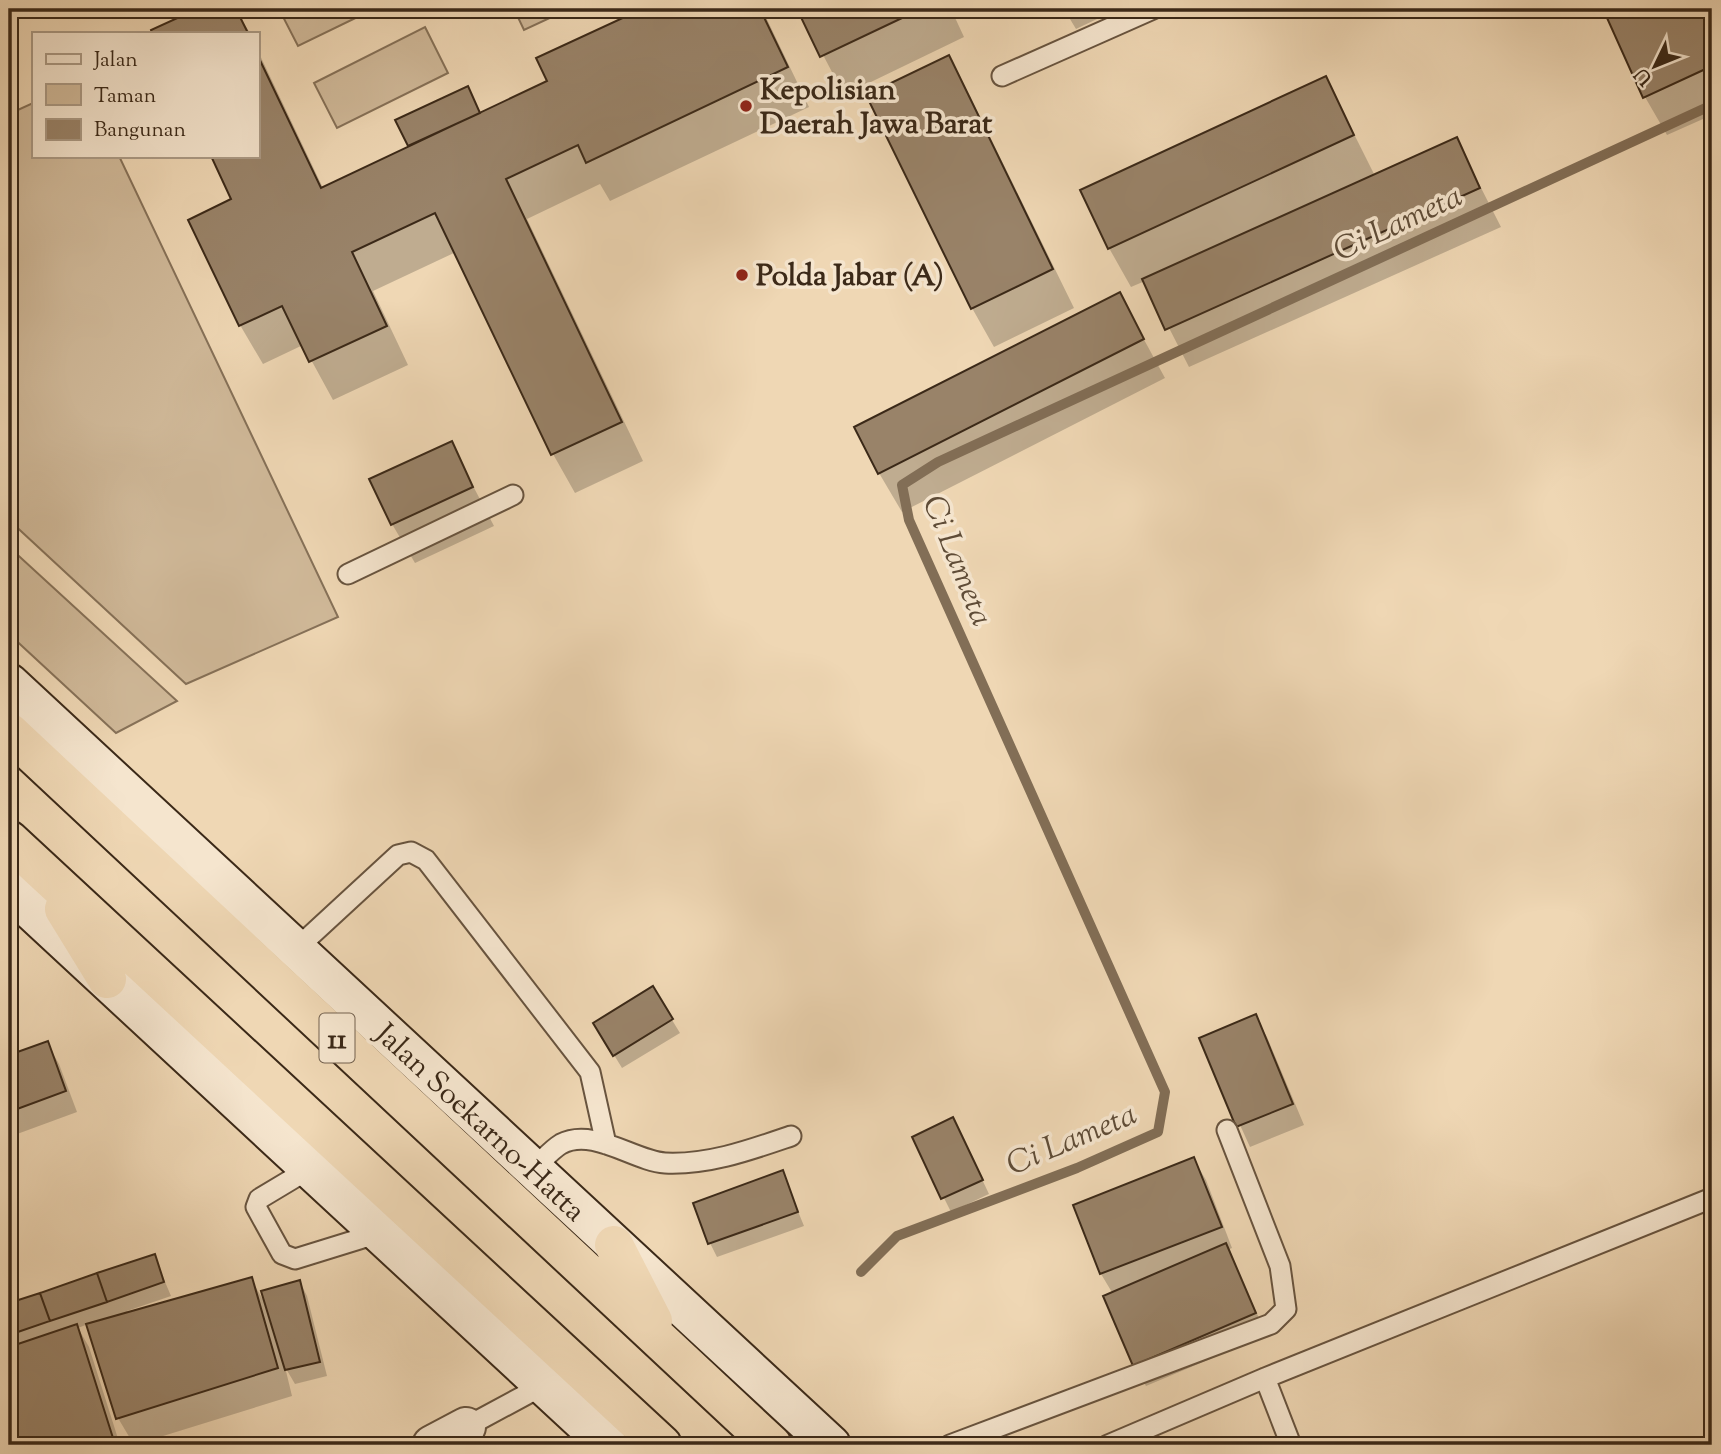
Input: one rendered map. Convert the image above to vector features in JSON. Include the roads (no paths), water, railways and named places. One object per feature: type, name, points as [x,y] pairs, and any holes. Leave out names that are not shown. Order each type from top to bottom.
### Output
[{"type":"highway","name":"Jalan Soekarno-Hatta","points":[[9,732],[772,1445]]},
{"type":"highway","points":[[9,840],[662,1445]]},
{"type":"highway","points":[[40,869],[107,979]]},
{"type":"highway","points":[[614,1245],[665,1345]]},
{"type":"main road","name":"Jalan Soekarno-Hatta","points":[[9,684],[831,1445]]},
{"type":"main road","points":[[9,890],[608,1445]]},
{"type":"main road","points":[[432,1445],[466,1427]]},
{"type":"lane","points":[[1002,76],[1153,9]]},
{"type":"lane","points":[[348,574],[513,495]]},
{"type":"lane","points":[[296,949],[398,855],[411,852],[426,860],[590,1072],[606,1144]]},
{"type":"lane","points":[[950,1445],[1271,1324],[1286,1309],[1280,1266],[1227,1130]]},
{"type":"lane","points":[[533,1169],[563,1143],[606,1144],[662,1163],[696,1163],[743,1153],[791,1136]]},
{"type":"lane","points":[[309,1169],[260,1199],[256,1207],[282,1254],[295,1259],[379,1233]]},
{"type":"lane","points":[[1108,1445],[1265,1378],[1712,1198]]},
{"type":"lane","points":[[1265,1378],[1291,1445]]},
{"type":"lane","points":[[466,1427],[544,1385]]},
{"type":"waterway","name":"Ci Lameta","points":[[861,1272],[897,1236],[1077,1168],[1158,1132],[1165,1092],[909,520],[902,485],[938,462],[1712,105]]},
{"type":"place","name":"Kepolisian Daerah Jawa Barat","points":[[746,106]]},
{"type":"place","name":"Polda Jabar (A)","points":[[742,275]]}]
